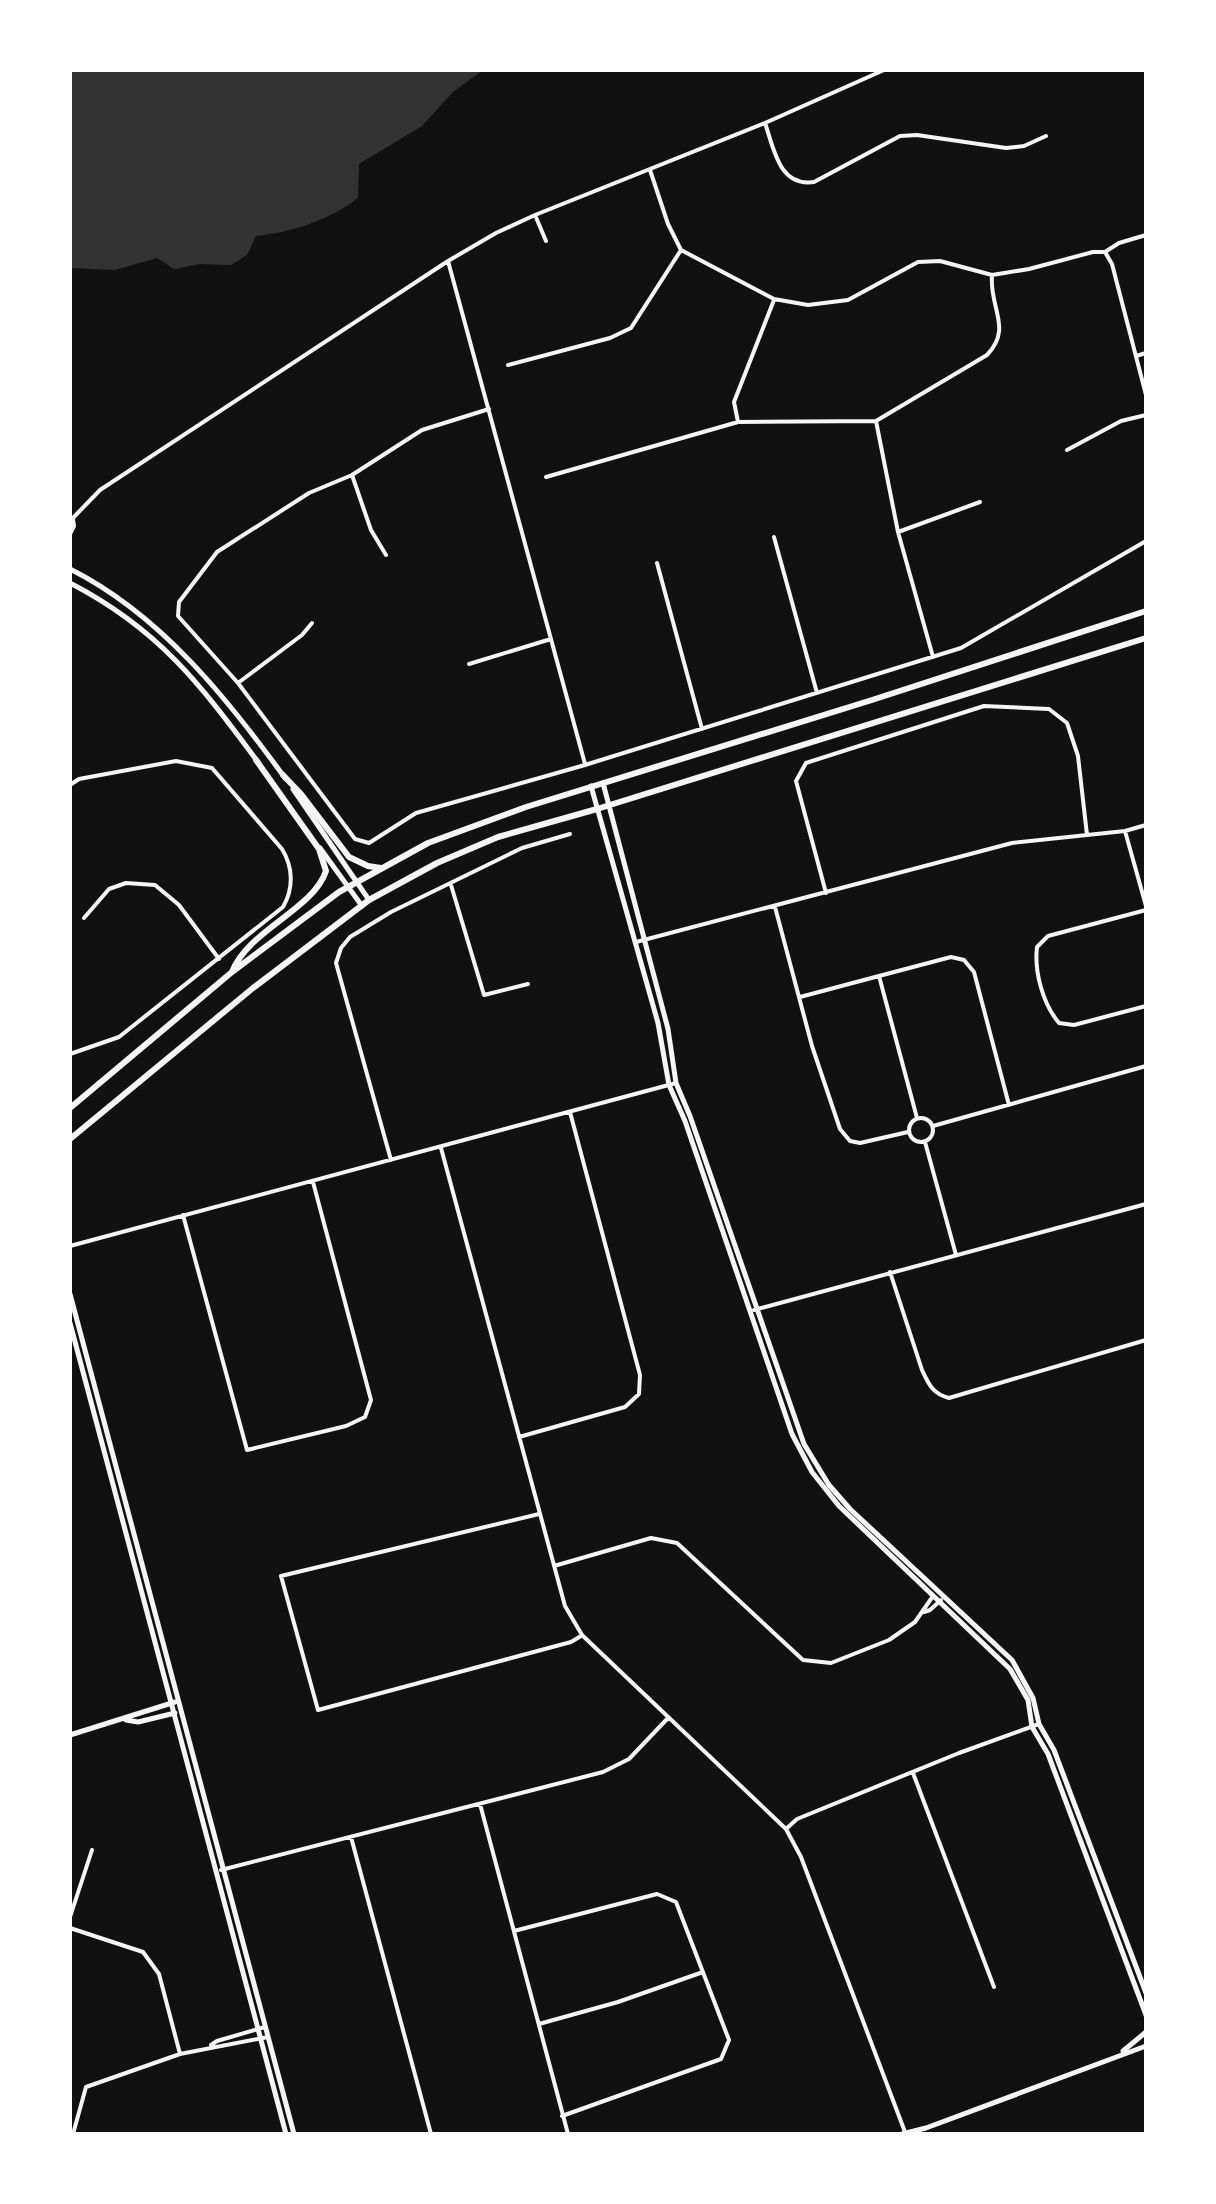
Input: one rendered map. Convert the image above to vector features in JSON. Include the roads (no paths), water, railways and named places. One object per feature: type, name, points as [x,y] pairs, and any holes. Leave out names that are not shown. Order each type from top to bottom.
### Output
[{"type":"main road","points":[[70,569],[117,597],[176,646],[301,794],[349,857],[381,868]]},
{"type":"main road","points":[[70,583],[114,607],[170,653],[198,683],[362,906]]},
{"type":"main road","points":[[70,1108],[232,972],[348,886],[447,835],[602,782],[872,700],[1146,611]]},
{"type":"main road","points":[[70,1139],[253,988],[369,900],[437,863],[487,842],[1146,638]]},
{"type":"main road","points":[[232,972],[241,952],[315,890],[326,871],[319,849],[256,760]]},
{"type":"main road","points":[[283,775],[369,900]]},
{"type":"main road","points":[[602,782],[639,941]]},
{"type":"main road","points":[[591,786],[668,1029],[672,1084],[753,1310],[784,1412],[812,1472],[853,1521],[936,1593],[1010,1669],[1028,1700],[1146,2015]]},
{"type":"main road","points":[[70,1294],[265,2027],[264,2038],[286,2134]]},
{"type":"main road","points":[[70,1323],[214,1872],[258,2029],[264,2038],[294,2134]]},
{"type":"main road","points":[[70,1735],[178,1701]]},
{"type":"main road","points":[[125,1719],[138,1722],[181,1712]]},
{"type":"main road","points":[[1035,1725],[1054,1750],[1146,1993]]},
{"type":"main road","points":[[1119,2054],[1146,2032]]},
{"type":"main road","points":[[903,2133],[926,2128],[1146,2046]]},
{"type":"street","points":[[70,534],[74,526],[72,520],[100,490],[448,261],[496,233],[765,123],[884,70]]},
{"type":"street","points":[[765,123],[783,171],[798,182],[808,183],[900,136],[917,135],[1006,148],[1024,146],[1046,136]]},
{"type":"street","points":[[650,170],[668,224],[681,250],[774,299],[808,305],[848,300],[918,262],[940,261],[992,275],[1105,252],[1119,243],[1146,235]]},
{"type":"street","points":[[535,215],[546,241]]},
{"type":"street","points":[[508,365],[610,338],[631,328],[681,250]]},
{"type":"street","points":[[1105,252],[1112,264],[1146,395]]},
{"type":"street","points":[[448,261],[585,765]]},
{"type":"street","points":[[546,477],[738,422],[876,421],[987,355],[998,344],[1001,328],[990,292],[992,275]]},
{"type":"street","points":[[738,422],[734,402],[774,299]]},
{"type":"street","points":[[1136,356],[1146,353]]},
{"type":"street","points":[[489,409],[422,430],[352,475],[309,493],[217,552],[179,602],[178,616],[238,683],[355,839],[369,843],[416,813],[585,765],[961,648],[1146,541]]},
{"type":"street","points":[[1067,450],[1121,421],[1146,415]]},
{"type":"street","points":[[876,421],[898,532],[933,657]]},
{"type":"street","points":[[352,475],[371,530],[386,555]]},
{"type":"street","points":[[898,532],[980,502]]},
{"type":"street","points":[[774,537],[817,693]]},
{"type":"street","points":[[657,563],[702,729]]},
{"type":"street","points":[[238,683],[302,635],[312,623]]},
{"type":"street","points":[[469,664],[551,639]]},
{"type":"street","points":[[826,893],[796,781],[806,763],[984,706],[1049,709],[1067,723],[1078,756],[1087,835]]},
{"type":"street","points":[[70,785],[79,779],[176,761],[212,768],[282,849],[291,872],[289,897],[283,907],[119,1037],[70,1054]]},
{"type":"street","points":[[639,941],[1012,843],[1125,831],[1146,825]]},
{"type":"street","points":[[1125,831],[1146,908],[1048,936],[1037,947],[1035,962],[1049,1011],[1059,1023],[1074,1025],[1146,1006]]},
{"type":"street","points":[[391,1160],[336,963],[341,948],[350,937],[391,912],[522,848],[570,834]]},
{"type":"street","points":[[84,918],[109,889],[126,883],[155,885],[179,905],[219,959]]},
{"type":"street","points":[[451,885],[484,995],[528,984]]},
{"type":"street","points":[[775,907],[834,1115],[845,1135],[850,1141],[860,1143],[908,1132]]},
{"type":"street","points":[[800,997],[951,957],[964,960],[974,972],[1009,1105]]},
{"type":"street","points":[[879,976],[917,1118]]},
{"type":"street","points":[[933,1126],[1146,1066]]},
{"type":"street","points":[[70,1246],[672,1084]]},
{"type":"street","points":[[519,1437],[625,1407],[639,1394],[640,1375],[570,1112]]},
{"type":"street","points":[[917,1118],[927,1119],[933,1126],[931,1137],[925,1142],[915,1141],[908,1132],[909,1125],[917,1118]]},
{"type":"street","points":[[925,1142],[956,1255]]},
{"type":"street","points":[[441,1148],[565,1606],[582,1635],[786,1829],[801,1857],[903,2133]]},
{"type":"street","points":[[183,1215],[247,1450],[346,1426],[365,1417],[371,1400],[313,1181]]},
{"type":"street","points":[[753,1310],[1146,1204]]},
{"type":"street","points":[[890,1272],[922,1370],[937,1395],[949,1398],[1146,1340]]},
{"type":"street","points":[[539,1514],[281,1576],[318,1710],[571,1642],[582,1635]]},
{"type":"street","points":[[554,1566],[651,1538],[677,1543],[803,1660],[831,1663],[889,1640],[915,1622],[936,1593]]},
{"type":"street","points":[[924,1612],[942,1599]]},
{"type":"street","points":[[214,1872],[603,1772],[629,1759],[668,1718]]},
{"type":"street","points":[[786,1829],[797,1819],[1035,1725]]},
{"type":"street","points":[[913,1773],[994,1987]]},
{"type":"street","points":[[480,1804],[568,2134]]},
{"type":"street","points":[[351,1837],[431,2134]]},
{"type":"street","points":[[70,1917],[92,1850]]},
{"type":"street","points":[[514,1931],[657,1894],[676,1902],[729,2040],[721,2059],[562,2116]]},
{"type":"street","points":[[70,1928],[143,1952],[159,1974],[180,2054]]},
{"type":"street","points":[[539,2024],[618,2002],[703,1972]]},
{"type":"street","points":[[209,2047],[217,2041],[265,2027]]},
{"type":"street","points":[[73,2134],[86,2087],[180,2054],[264,2038]]}]
